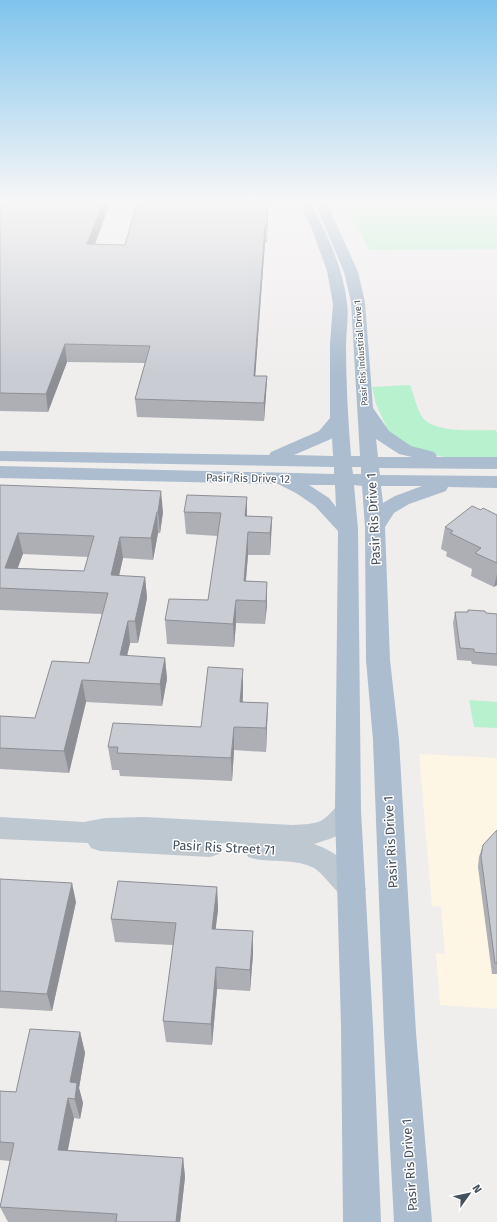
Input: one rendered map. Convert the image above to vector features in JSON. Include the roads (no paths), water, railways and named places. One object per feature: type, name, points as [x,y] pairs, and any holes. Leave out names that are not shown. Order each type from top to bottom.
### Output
[{"type":"main road","name":"Pasir Ris Industrial Drive 1","points":[[330,260],[339,299],[338,344],[340,419],[344,471]]},
{"type":"main road","name":"Pasir Ris Industrial Drive 1","points":[[346,260],[356,292],[362,346],[370,471]]},
{"type":"main road","points":[[339,299],[346,293],[356,292]]},
{"type":"main road","points":[[365,409],[382,435],[399,447],[462,472]]},
{"type":"main road","points":[[268,460],[325,435],[340,419]]},
{"type":"main road","name":"Pasir Ris Drive 12","points":[[0,456],[268,460],[344,471]]},
{"type":"main road","name":"Pasir Ris Drive 12","points":[[0,472],[279,479],[344,471],[462,472],[497,463]]},
{"type":"main road","points":[[344,471],[348,529],[348,811],[352,889],[362,1222]]},
{"type":"main road","name":"Pasir Ris Drive 1","points":[[370,471],[375,527],[378,660],[386,740],[400,1033],[413,1222]]},
{"type":"main road","points":[[375,527],[387,509],[402,500],[428,490],[462,472]]},
{"type":"main road","name":"Pasir Ris Drive 12","points":[[462,472],[497,482]]},
{"type":"main road","points":[[279,479],[303,489],[322,502],[348,529]]},
{"type":"street","name":"Pasir Ris Street 71","points":[[0,828],[84,833],[105,829],[144,828],[254,835],[309,835],[333,827],[348,811]]},
{"type":"street","name":"Pasir Ris Street 71","points":[[84,833],[102,841],[283,850],[306,854],[322,859],[335,870],[352,889]]}]
